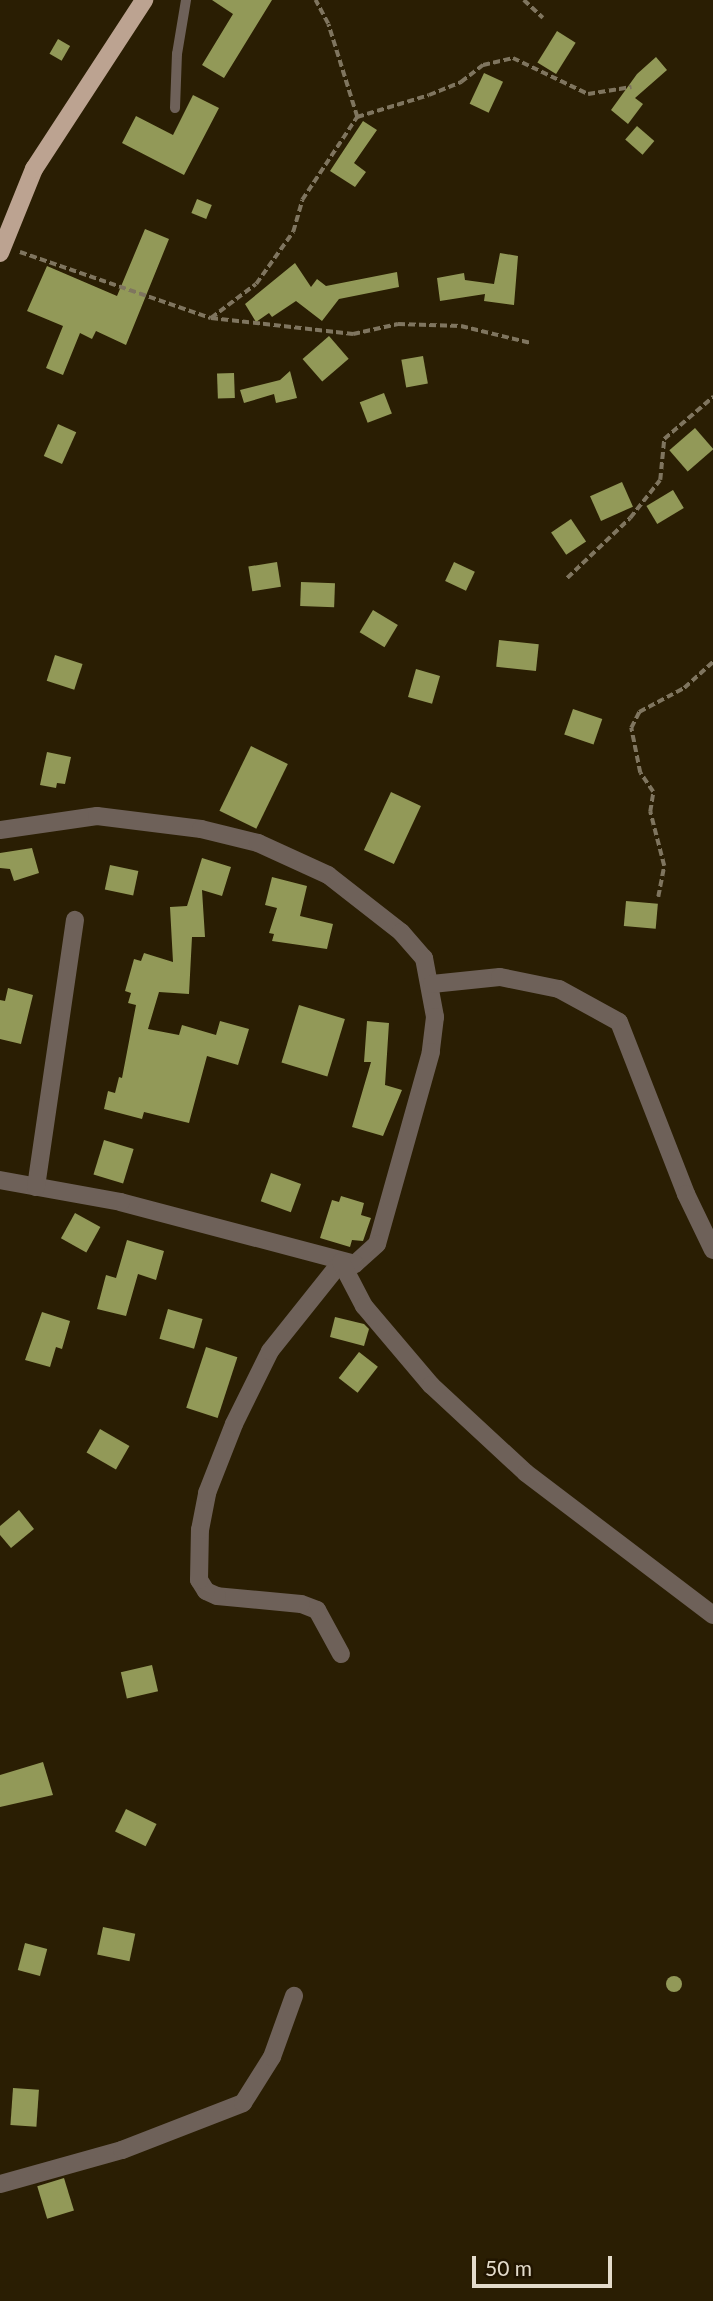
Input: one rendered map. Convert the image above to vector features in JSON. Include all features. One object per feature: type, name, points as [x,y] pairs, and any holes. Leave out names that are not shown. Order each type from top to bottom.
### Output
[{"type":"main road","points":[[1,249],[34,169],[144,0]]},
{"type":"street","points":[[0,830],[97,816],[201,829],[257,843],[328,875],[401,932],[424,958],[432,984],[435,1017],[431,1052],[377,1244],[362,1262],[341,1262],[121,1202],[0,1180]]},
{"type":"street","points":[[36,1187],[75,920]]},
{"type":"street","points":[[432,984],[500,977],[559,989],[619,1022],[686,1194],[713,1250]]},
{"type":"street","points":[[341,1262],[364,1306],[432,1385],[526,1473],[713,1615]]},
{"type":"street","points":[[341,1262],[270,1351],[234,1424],[208,1493],[200,1530],[199,1580],[206,1591],[218,1596],[301,1604],[317,1610],[341,1654]]},
{"type":"street","points":[[0,2183],[122,2150],[243,2102],[272,2057],[294,1996]]},
{"type":"lane","points":[[175,108],[177,54],[186,0]]},
{"type":"path","points":[[315,0],[328,24],[357,117]]},
{"type":"path","points":[[524,0],[543,18]]},
{"type":"path","points":[[211,318],[256,284],[293,232],[302,200],[357,117],[429,95],[461,82],[483,65],[513,58],[587,94],[631,87]]},
{"type":"path","points":[[1,249],[211,318],[353,334],[398,324],[461,326],[531,343]]},
{"type":"path","points":[[567,578],[630,518],[660,480],[664,439],[713,397]]},
{"type":"path","points":[[658,897],[664,866],[650,812],[653,792],[640,773],[631,728],[639,712],[684,688],[713,662]]},
{"type":"building","points":[[212,0],[272,0],[224,78],[202,65],[233,14]]},
{"type":"building","points":[[557,31],[576,43],[556,74],[537,62]]},
{"type":"building","points":[[58,39],[70,46],[62,61],[50,54]]},
{"type":"building","points":[[656,57],[667,70],[635,98],[643,104],[628,124],[611,110],[637,74]]},
{"type":"building","points":[[484,73],[503,82],[489,113],[470,104]]},
{"type":"building","points":[[193,95],[219,108],[184,175],[122,143],[136,116],[173,135]]},
{"type":"building","points":[[363,121],[377,130],[354,163],[366,172],[355,187],[330,171]]},
{"type":"building","points":[[637,126],[654,141],[643,155],[625,140]]},
{"type":"building","points":[[197,199],[212,205],[206,219],[191,213]]},
{"type":"building","points":[[145,229],[169,239],[126,345],[96,331],[92,339],[80,333],[63,375],[46,368],[63,326],[27,311],[47,266],[117,296]]},
{"type":"building","points":[[500,253],[518,256],[514,305],[484,301],[485,294],[440,301],[437,278],[464,273],[465,280],[494,284]]},
{"type":"building","points":[[295,263],[311,287],[317,279],[326,286],[397,272],[399,287],[339,299],[322,321],[296,301],[272,317],[269,313],[256,322],[245,304]]},
{"type":"building","points":[[329,336],[349,359],[322,382],[303,359]]},
{"type":"building","points":[[423,356],[428,384],[406,387],[401,360]]},
{"type":"building","points":[[290,371],[297,398],[276,403],[274,394],[244,403],[240,390],[280,380]]},
{"type":"building","points":[[234,373],[235,398],[218,399],[217,374]]},
{"type":"building","points":[[384,393],[392,414],[368,423],[360,402]]},
{"type":"building","points":[[58,424],[76,432],[62,464],[44,456]]},
{"type":"building","points":[[695,428],[713,449],[688,471],[669,450]]},
{"type":"building","points":[[622,482],[633,507],[601,521],[590,496]]},
{"type":"building","points":[[673,490],[684,508],[657,524],[646,506]]},
{"type":"building","points":[[571,519],[586,541],[566,555],[551,532]]},
{"type":"building","points":[[277,562],[281,587],[252,591],[248,567]]},
{"type":"building","points":[[454,562],[475,572],[466,591],[445,581]]},
{"type":"building","points":[[301,582],[335,583],[334,607],[300,606]]},
{"type":"building","points":[[373,610],[398,625],[384,647],[360,632]]},
{"type":"building","points":[[499,640],[539,644],[536,671],[496,667]]},
{"type":"building","points":[[55,655],[83,664],[74,690],[47,681]]},
{"type":"building","points":[[416,669],[440,676],[432,704],[408,697]]},
{"type":"building","points":[[573,709],[602,719],[594,745],[564,735]]},
{"type":"building","points":[[251,746],[288,764],[256,829],[219,811]]},
{"type":"building","points":[[47,752],[71,757],[65,784],[57,783],[56,788],[40,785]]},
{"type":"building","points":[[391,792],[421,806],[394,864],[364,850]]},
{"type":"building","points":[[32,848],[39,873],[14,881],[10,869],[0,868],[0,853]]},
{"type":"building","points":[[202,858],[231,867],[222,896],[202,890],[205,937],[192,937],[189,994],[159,992],[148,1029],[179,1035],[182,1025],[216,1035],[220,1021],[249,1029],[238,1065],[207,1056],[189,1123],[144,1112],[142,1119],[104,1109],[108,1091],[115,1093],[119,1077],[122,1078],[136,1005],[128,1003],[131,993],[125,991],[134,959],[141,961],[144,953],[173,962],[170,907],[187,906]]},
{"type":"building","points":[[110,865],[138,871],[133,895],[105,889]]},
{"type":"building","points":[[272,877],[307,886],[300,916],[333,924],[327,949],[272,941],[274,934],[269,933],[277,908],[265,905]]},
{"type":"building","points":[[626,901],[658,904],[656,929],[624,926]]},
{"type":"building","points":[[8,988],[33,995],[21,1044],[0,1039],[0,1000],[5,1001]]},
{"type":"building","points":[[299,1005],[345,1019],[327,1076],[281,1062]]},
{"type":"building","points":[[367,1021],[389,1023],[385,1085],[402,1090],[383,1136],[352,1127],[371,1062],[364,1062]]},
{"type":"building","points":[[104,1140],[134,1149],[123,1183],[93,1174]]},
{"type":"building","points":[[271,1173],[301,1184],[291,1212],[261,1201]]},
{"type":"building","points":[[341,1196],[364,1203],[361,1215],[371,1218],[363,1241],[352,1240],[350,1247],[320,1238],[332,1200],[339,1202]]},
{"type":"building","points":[[75,1213],[100,1227],[86,1252],[61,1238]]},
{"type":"building","points":[[127,1240],[164,1251],[156,1280],[138,1274],[126,1316],[97,1309],[106,1275],[116,1278]]},
{"type":"building","points":[[168,1309],[203,1319],[194,1349],[159,1339]]},
{"type":"building","points":[[42,1312],[70,1321],[62,1349],[56,1347],[50,1367],[25,1360]]},
{"type":"building","points":[[335,1317],[364,1324],[369,1329],[364,1346],[330,1337]]},
{"type":"building","points":[[206,1347],[237,1357],[218,1418],[186,1408]]},
{"type":"building","points":[[359,1352],[378,1367],[358,1393],[339,1378]]},
{"type":"building","points":[[100,1429],[129,1446],[116,1469],[86,1452]]},
{"type":"building","points":[[19,1510],[34,1529],[11,1548],[0,1535],[0,1526]]},
{"type":"building","points":[[152,1665],[158,1691],[127,1699],[121,1672]]},
{"type":"building","points":[[43,1762],[53,1795],[0,1807],[0,1775]]},
{"type":"building","points":[[126,1809],[157,1824],[146,1846],[115,1831]]},
{"type":"building","points":[[103,1927],[135,1934],[129,1961],[97,1954]]},
{"type":"building","points":[[25,1943],[47,1949],[40,1976],[18,1970]]},
{"type":"building","points":[[674,1976],[682,1984],[674,1992],[666,1984]]},
{"type":"building","points":[[13,2088],[39,2090],[36,2127],[10,2125]]},
{"type":"building","points":[[64,2178],[74,2211],[47,2219],[37,2186]]}]
